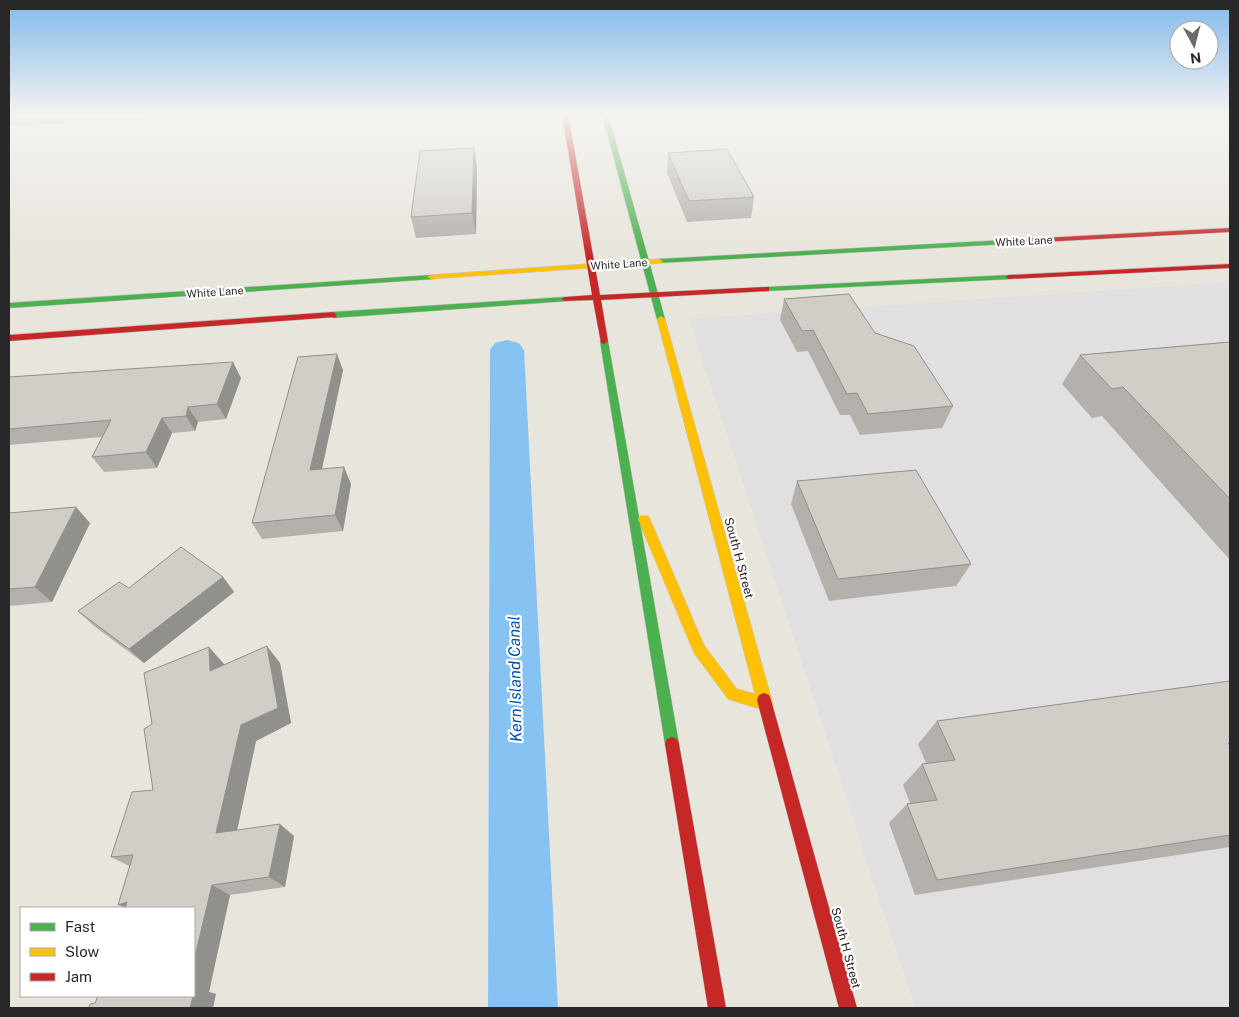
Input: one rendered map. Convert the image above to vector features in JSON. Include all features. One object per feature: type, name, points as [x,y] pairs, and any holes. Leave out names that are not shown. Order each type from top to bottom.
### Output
[{"type":"main road","points":[[573,161],[717,1008]]},
{"type":"main road","name":"South H Street","points":[[618,161],[848,1008]]},
{"type":"main road","name":"White Lane","points":[[9,306],[645,262],[1230,230]]},
{"type":"main road","points":[[1204,243],[1230,238]]},
{"type":"main road","points":[[1155,270],[1161,257]]},
{"type":"main road","points":[[9,338],[595,297],[1230,266]]},
{"type":"main road","points":[[626,476],[698,649],[733,694],[766,704]]},
{"type":"shaded area","points":[[1230,282],[1230,1008],[915,1008],[689,319]]},
{"type":"building","points":[[419,161],[474,161],[472,213],[411,217]]},
{"type":"building","points":[[672,161],[734,161],[754,197],[689,201]]},
{"type":"building","points":[[849,294],[875,333],[914,346],[953,406],[868,414],[857,393],[847,394],[813,330],[802,331],[784,299]]},
{"type":"building","points":[[1230,342],[1230,499],[1123,387],[1112,389],[1080,355]]},
{"type":"building","points":[[337,354],[310,470],[344,467],[335,515],[252,523],[298,357]]},
{"type":"building","points":[[233,362],[217,404],[188,407],[186,416],[162,418],[146,452],[92,457],[111,420],[9,429],[9,377]]},
{"type":"building","points":[[916,470],[971,564],[838,579],[797,481]]},
{"type":"building","points":[[76,507],[35,587],[9,589],[9,513]]},
{"type":"building","points":[[181,547],[223,577],[129,649],[78,611],[119,582],[129,588]]},
{"type":"building","points":[[267,646],[278,708],[241,725],[216,833],[280,824],[269,877],[212,885],[195,956],[195,907],[125,907],[127,902],[118,905],[133,855],[111,857],[132,792],[153,790],[144,729],[152,724],[144,673],[209,647],[210,671]]},
{"type":"building","points":[[1230,681],[1230,743],[1228,743],[1230,746],[1230,835],[937,880],[907,804],[937,800],[922,764],[955,760],[937,721]]},
{"type":"building","points":[[98,997],[193,997],[190,1008],[89,1008],[90,1004],[95,1003]]},
{"type":"waterway","name":"Kern Island Canal","points":[[507,350],[523,1008]]},
{"type":"traffic: fast","points":[[618,161],[661,319]]},
{"type":"traffic: fast","points":[[659,261],[1023,241]]},
{"type":"traffic: fast","points":[[9,306],[431,277]]},
{"type":"traffic: fast","points":[[766,289],[1009,277]]},
{"type":"traffic: fast","points":[[333,315],[565,299]]},
{"type":"traffic: fast","points":[[604,341],[672,744]]},
{"type":"traffic: slow","points":[[431,277],[659,261]]},
{"type":"traffic: slow","points":[[661,319],[764,700]]},
{"type":"traffic: slow","points":[[644,519],[699,649],[733,694],[766,704]]},
{"type":"traffic: jam","points":[[573,161],[604,341]]},
{"type":"traffic: jam","points":[[1023,241],[1230,230]]},
{"type":"traffic: jam","points":[[1009,277],[1230,266]]},
{"type":"traffic: jam","points":[[565,299],[766,289]]},
{"type":"traffic: jam","points":[[9,338],[333,315]]},
{"type":"traffic: jam","points":[[764,700],[848,1008]]},
{"type":"traffic: jam","points":[[672,744],[717,1008]]}]
